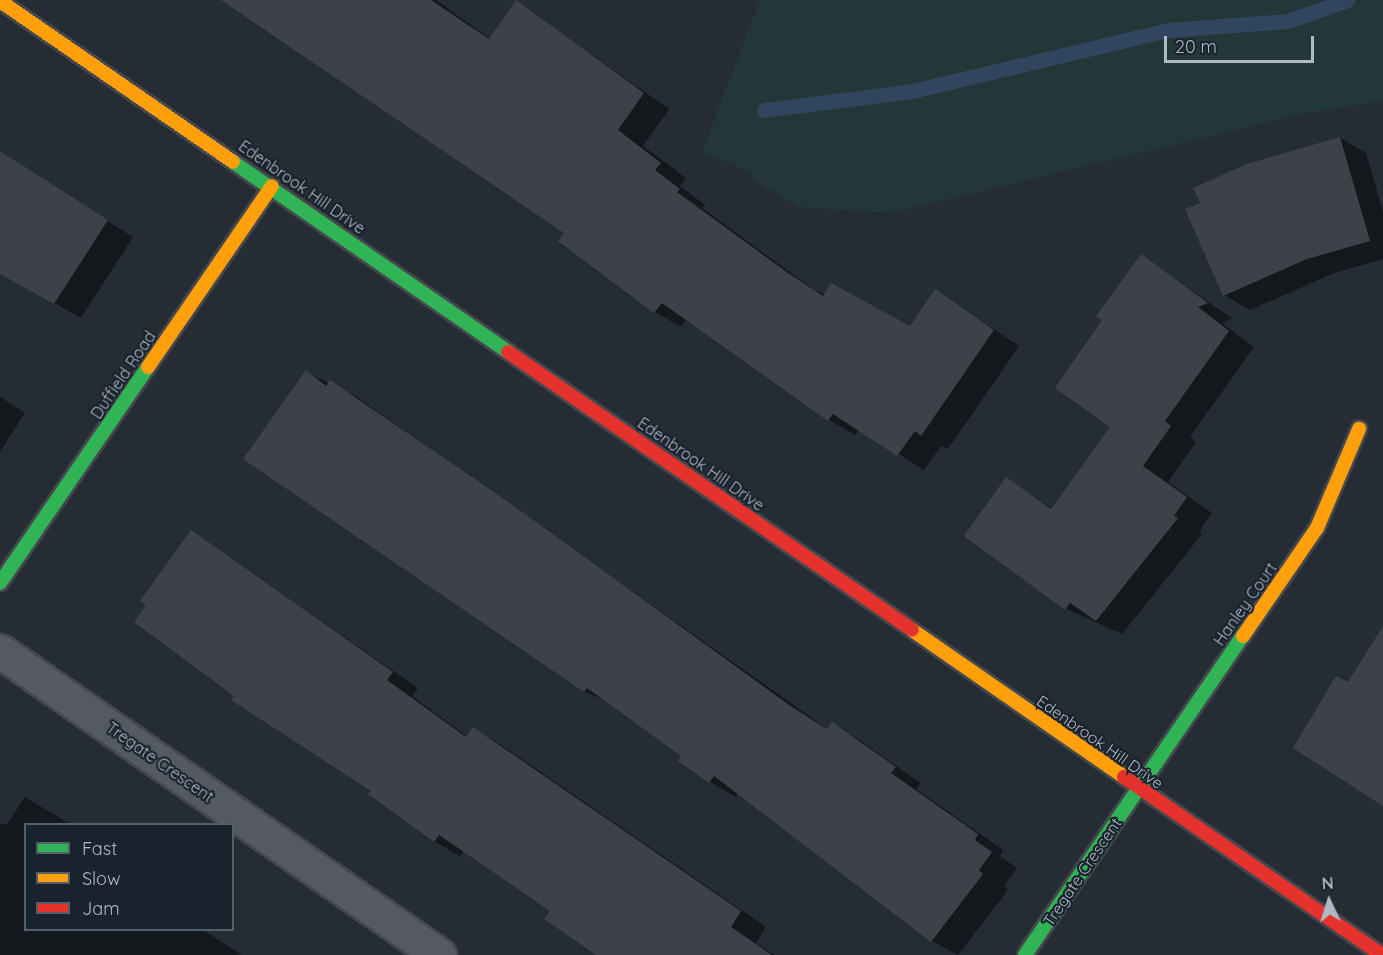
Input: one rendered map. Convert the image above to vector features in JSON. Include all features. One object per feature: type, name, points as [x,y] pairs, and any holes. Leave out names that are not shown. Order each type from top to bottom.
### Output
[{"type":"street","name":"Edenbrook Hill Drive","points":[[0,1],[272,186],[1382,955]]},
{"type":"street","name":"Duffield Road","points":[[0,583],[272,186]]},
{"type":"street","name":"Hanley Court","points":[[1138,788],[1317,528],[1359,429]]},
{"type":"street","name":"Tregate Crescent","points":[[0,651],[439,955]]},
{"type":"street","name":"Tregate Crescent","points":[[1025,955],[1138,788]]},
{"type":"green space","points":[[760,0],[1383,0],[1383,101],[1306,113],[891,213],[799,207],[751,178],[752,173],[702,152]]},
{"type":"building","points":[[221,0],[431,0],[489,39],[516,0],[644,93],[618,130],[661,163],[655,170],[680,189],[677,192],[788,273],[823,296],[831,283],[910,326],[935,289],[994,330],[921,436],[915,431],[897,456],[833,414],[828,421],[662,303],[654,313],[558,241],[564,233]]},
{"type":"building","points":[[1340,137],[1370,241],[1307,259],[1223,296],[1185,209],[1200,203],[1193,188],[1247,164]]},
{"type":"building","points":[[0,151],[108,220],[54,304],[0,274]]},
{"type":"building","points":[[1141,254],[1208,303],[1198,307],[1229,331],[1165,421],[1171,426],[1143,466],[1187,497],[1174,516],[1178,518],[1096,621],[1070,603],[1065,610],[964,536],[1006,477],[1051,509],[1110,427],[1055,388],[1102,320],[1096,316]]},
{"type":"building","points":[[306,370],[326,386],[330,380],[507,501],[792,707],[827,729],[832,722],[896,767],[891,773],[978,834],[975,840],[992,852],[979,870],[983,874],[931,942],[714,776],[709,783],[678,761],[681,756],[587,688],[584,692],[243,459]]},
{"type":"building","points":[[191,530],[393,672],[387,680],[466,737],[473,727],[741,911],[731,927],[772,955],[596,955],[544,919],[550,911],[439,835],[434,842],[368,794],[371,791],[231,700],[234,696],[134,622],[146,605],[140,601]]},
{"type":"building","points":[[1383,626],[1383,806],[1293,748],[1336,676],[1348,682]]},
{"type":"waterway","points":[[764,110],[912,91],[1168,30],[1288,21],[1347,0]]},
{"type":"traffic: fast","points":[[233,162],[508,352]]},
{"type":"traffic: fast","points":[[0,583],[148,367]]},
{"type":"traffic: fast","points":[[1025,955],[1243,636]]},
{"type":"traffic: slow","points":[[0,1],[233,162]]},
{"type":"traffic: slow","points":[[148,367],[272,186]]},
{"type":"traffic: slow","points":[[1243,636],[1317,528],[1359,429]]},
{"type":"traffic: slow","points":[[912,630],[1124,777]]},
{"type":"traffic: jam","points":[[508,352],[912,630]]},
{"type":"traffic: jam","points":[[1124,777],[1382,955]]}]
